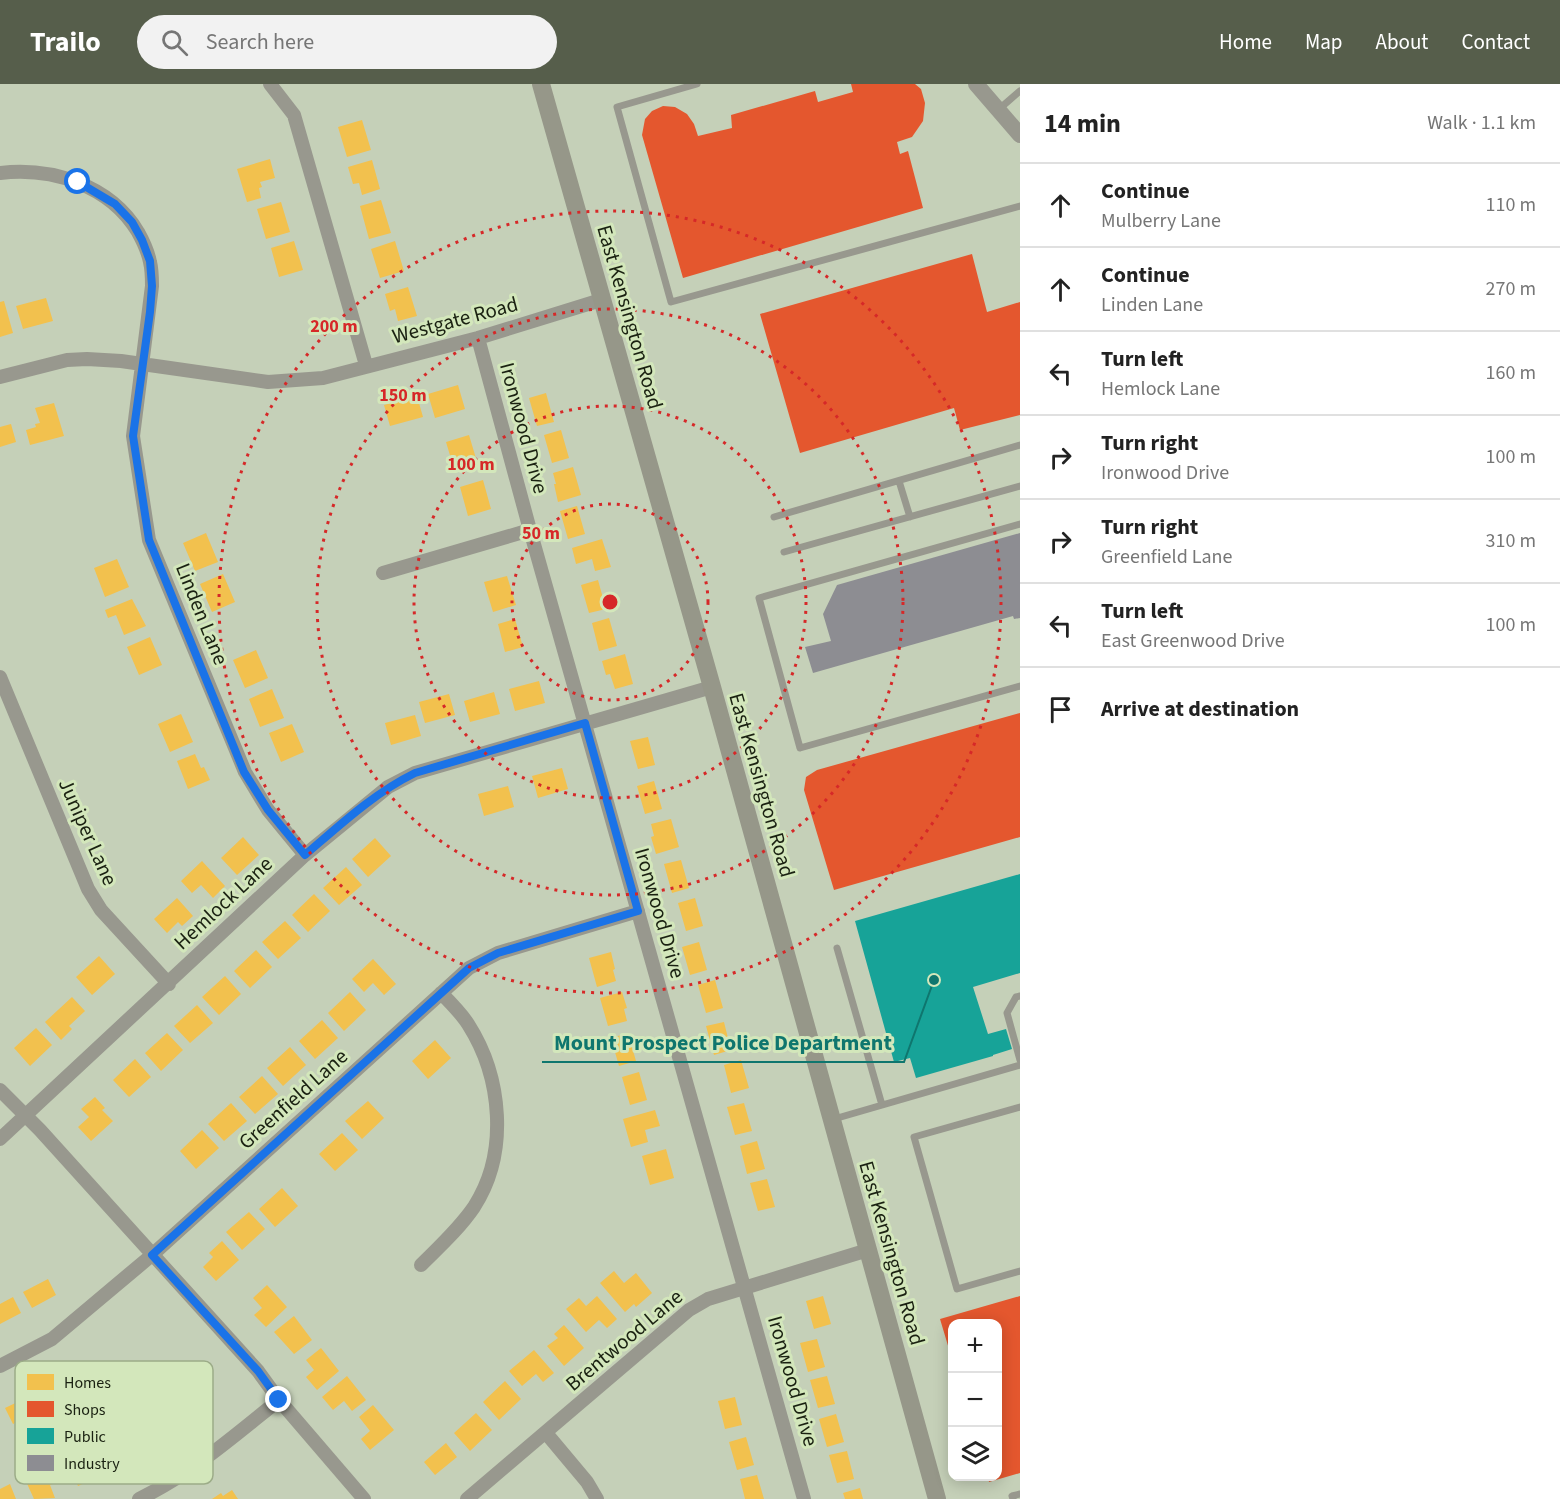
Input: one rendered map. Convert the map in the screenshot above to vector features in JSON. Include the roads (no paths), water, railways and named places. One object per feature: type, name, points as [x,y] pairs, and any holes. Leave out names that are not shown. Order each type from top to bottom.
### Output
[{"type":"main road","name":"East Kensington Road","points":[[541,84],[712,687],[937,1499]]},
{"type":"street","points":[[270,84],[294,115],[366,365]]},
{"type":"street","points":[[976,84],[1020,135]]},
{"type":"street","name":"Linden Lane","points":[[0,173],[55,175],[78,182],[115,204],[132,222],[142,240],[150,261],[152,286],[133,436],[149,540],[244,772],[268,810],[305,855]]},
{"type":"street","name":"Westgate Road","points":[[0,377],[67,360],[121,361],[268,382],[323,378],[366,365],[478,338],[601,300]]},
{"type":"street","name":"Ironwood Drive","points":[[478,338],[530,530],[804,1499]]},
{"type":"street","points":[[383,573],[530,530]]},
{"type":"street","name":"Juniper Lane","points":[[0,677],[88,889],[101,910],[168,984]]},
{"type":"street","name":"Hemlock Lane","points":[[0,1139],[305,855],[366,803],[400,780],[415,773],[712,687]]},
{"type":"street","name":"Greenfield Lane","points":[[0,1366],[52,1339],[152,1255],[469,968],[498,953],[638,911]]},
{"type":"street","points":[[421,1265],[474,1207],[490,1170],[496,1147],[494,1083],[486,1060],[468,1024],[441,993]]},
{"type":"street","points":[[0,1090],[258,1371],[279,1400],[364,1499]]},
{"type":"street","name":"Brentwood Lane","points":[[467,1499],[689,1310],[708,1299],[868,1250]]},
{"type":"street","points":[[213,1452],[279,1400]]},
{"type":"street","points":[[546,1433],[587,1482],[597,1499]]},
{"type":"street","points":[[139,1499],[167,1484]]},
{"type":"lane","points":[[697,84],[617,107],[672,302],[1020,206]]},
{"type":"lane","points":[[998,110],[1020,91]]},
{"type":"lane","points":[[774,517],[1020,446]]},
{"type":"lane","points":[[899,481],[910,517]]},
{"type":"lane","points":[[784,552],[1020,486]]},
{"type":"lane","points":[[1020,524],[759,598],[800,748],[1020,686]]},
{"type":"lane","points":[[837,948],[882,1105]]},
{"type":"lane","points":[[1020,996],[1016,997],[1007,1013],[1020,1060]]},
{"type":"lane","points":[[832,1120],[1020,1065]]},
{"type":"lane","points":[[1020,1107],[914,1137],[957,1289],[1020,1271]]},
{"type":"lane","points":[[1012,1498],[1020,1494]]},
{"type":"place","name":"Mount Prospect Police Department","points":[[934,980]]}]
